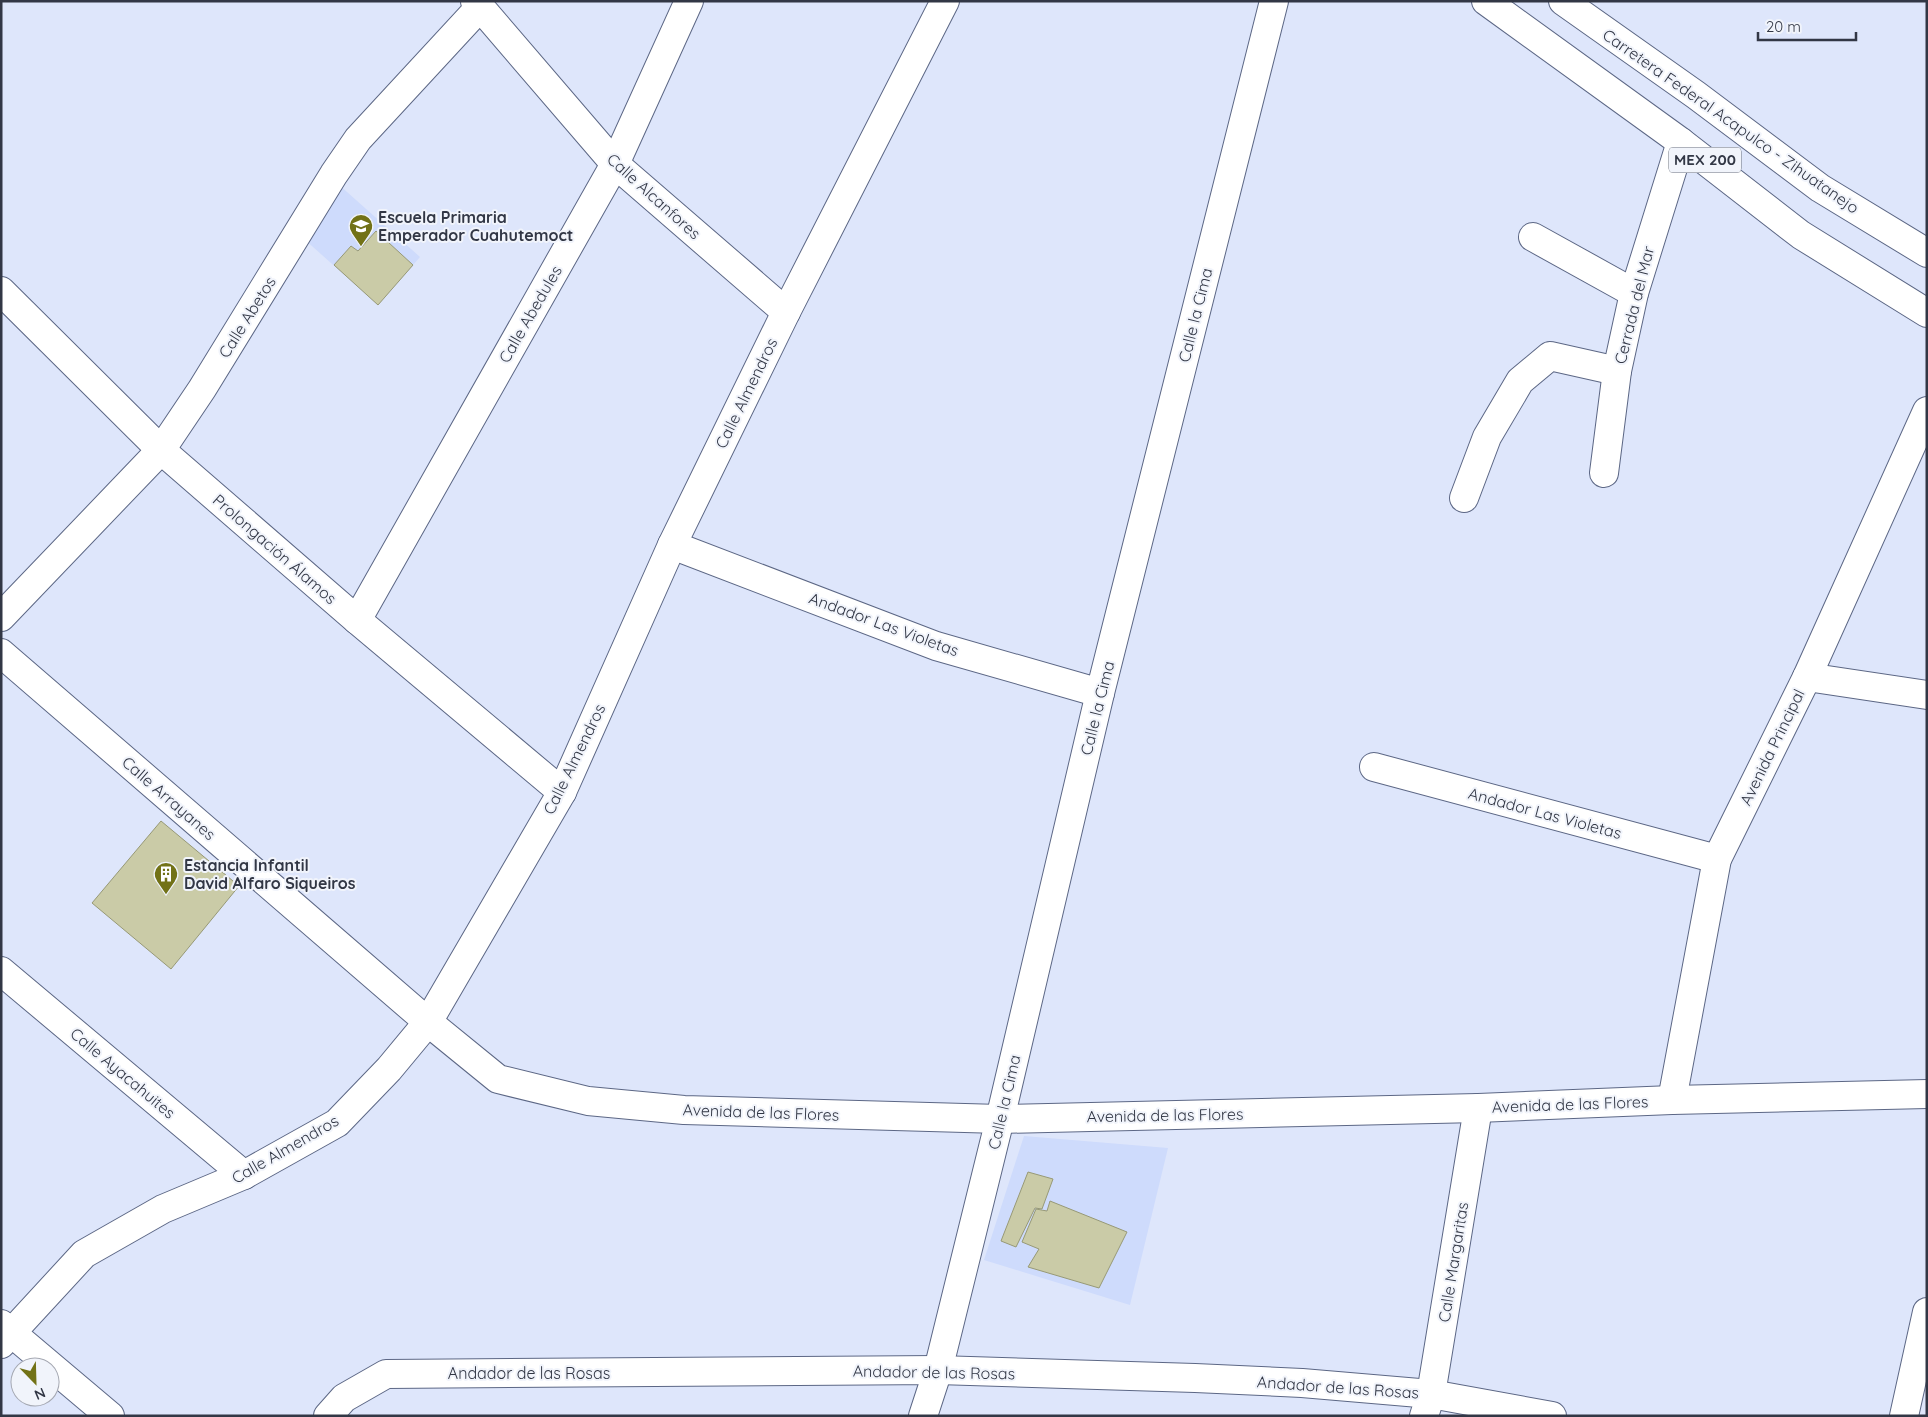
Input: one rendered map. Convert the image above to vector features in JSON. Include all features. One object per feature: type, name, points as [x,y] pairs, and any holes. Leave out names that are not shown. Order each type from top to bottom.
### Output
[{"type":"street","name":"Calle Abedules","points":[[357,620],[615,164],[689,1]]},
{"type":"street","name":"Calle Almendros","points":[[4,1334],[84,1254],[163,1209],[244,1175],[337,1123],[389,1069],[428,1022],[562,792],[672,545],[786,312],[945,1]]},
{"type":"street","name":"Calle la Cima","points":[[923,1416],[938,1370],[1000,1119],[1100,693],[1274,1]]},
{"type":"street","name":"MEX 200","points":[[1486,1],[1681,142],[1801,235],[1927,314]]},
{"type":"street","name":"Carretera Federal Acapulco - Zihuatanejo","points":[[1563,1],[1696,95],[1820,188],[1927,253]]},
{"type":"street","name":"Calle Alcanfores","points":[[478,4],[615,164],[786,312]]},
{"type":"street","name":"Calle Abetos","points":[[1,617],[161,450],[202,389],[334,174],[358,139],[478,4]]},
{"type":"street","name":"Cerrada del Mar","points":[[1604,473],[1616,371],[1634,293],[1681,142]]},
{"type":"street","points":[[1534,237],[1634,293]]},
{"type":"street","name":"Prolongación Álamos","points":[[1,291],[161,450],[357,620],[562,792]]},
{"type":"street","points":[[1464,498],[1487,437],[1520,381],[1550,356],[1616,371]]},
{"type":"street","name":"Avenida Principal","points":[[1672,1100],[1717,859],[1807,677],[1927,411]]},
{"type":"street","name":"Andador Las Violetas","points":[[672,545],[936,646],[1100,693]]},
{"type":"street","name":"Calle Arrayanes","points":[[1,653],[428,1022]]},
{"type":"street","points":[[1807,677],[1927,695]]},
{"type":"street","name":"Andador Las Violetas","points":[[1374,767],[1717,859]]},
{"type":"street","name":"Calle Ayacahuites","points":[[1,971],[244,1175]]},
{"type":"street","name":"Avenida de las Flores","points":[[428,1022],[498,1079],[588,1102],[684,1110],[1000,1119],[1478,1108],[1672,1100],[1927,1094]]},
{"type":"street","name":"Calle Margaritas","points":[[1427,1405],[1478,1108]]},
{"type":"street","points":[[1904,1416],[1927,1312]]},
{"type":"street","points":[[4,1334],[110,1416]]},
{"type":"street","name":"Andador de las Rosas","points":[[328,1416],[344,1398],[386,1374],[938,1370],[1283,1382],[1427,1405],[1552,1416]]},
{"type":"shaded area","name":"Escuela Primaria Emperador Cuahutemoct","points":[[338,184],[420,257],[378,305],[303,238]]},
{"type":"shaded area","points":[[1024,1136],[1168,1148],[1130,1305],[984,1260]]},
{"type":"building","points":[[376,231],[413,265],[378,305],[334,265],[351,246],[358,251]]},
{"type":"building","name":"Estancia Infantil David Alfaro Siqueiros","points":[[161,821],[239,886],[171,969],[92,903]]},
{"type":"building","points":[[1028,1172],[1053,1179],[1042,1209],[1035,1208],[1016,1247],[1001,1241]]},
{"type":"building","points":[[1050,1201],[1127,1232],[1099,1288],[1028,1267],[1039,1249],[1022,1242],[1036,1209],[1047,1211]]},
{"type":"place","name":"Escuela Primaria Emperador Cuahutemoct","points":[[361,247]]},
{"type":"place","name":"Estancia Infantil David Alfaro Siqueiros","points":[[166,895]]}]
